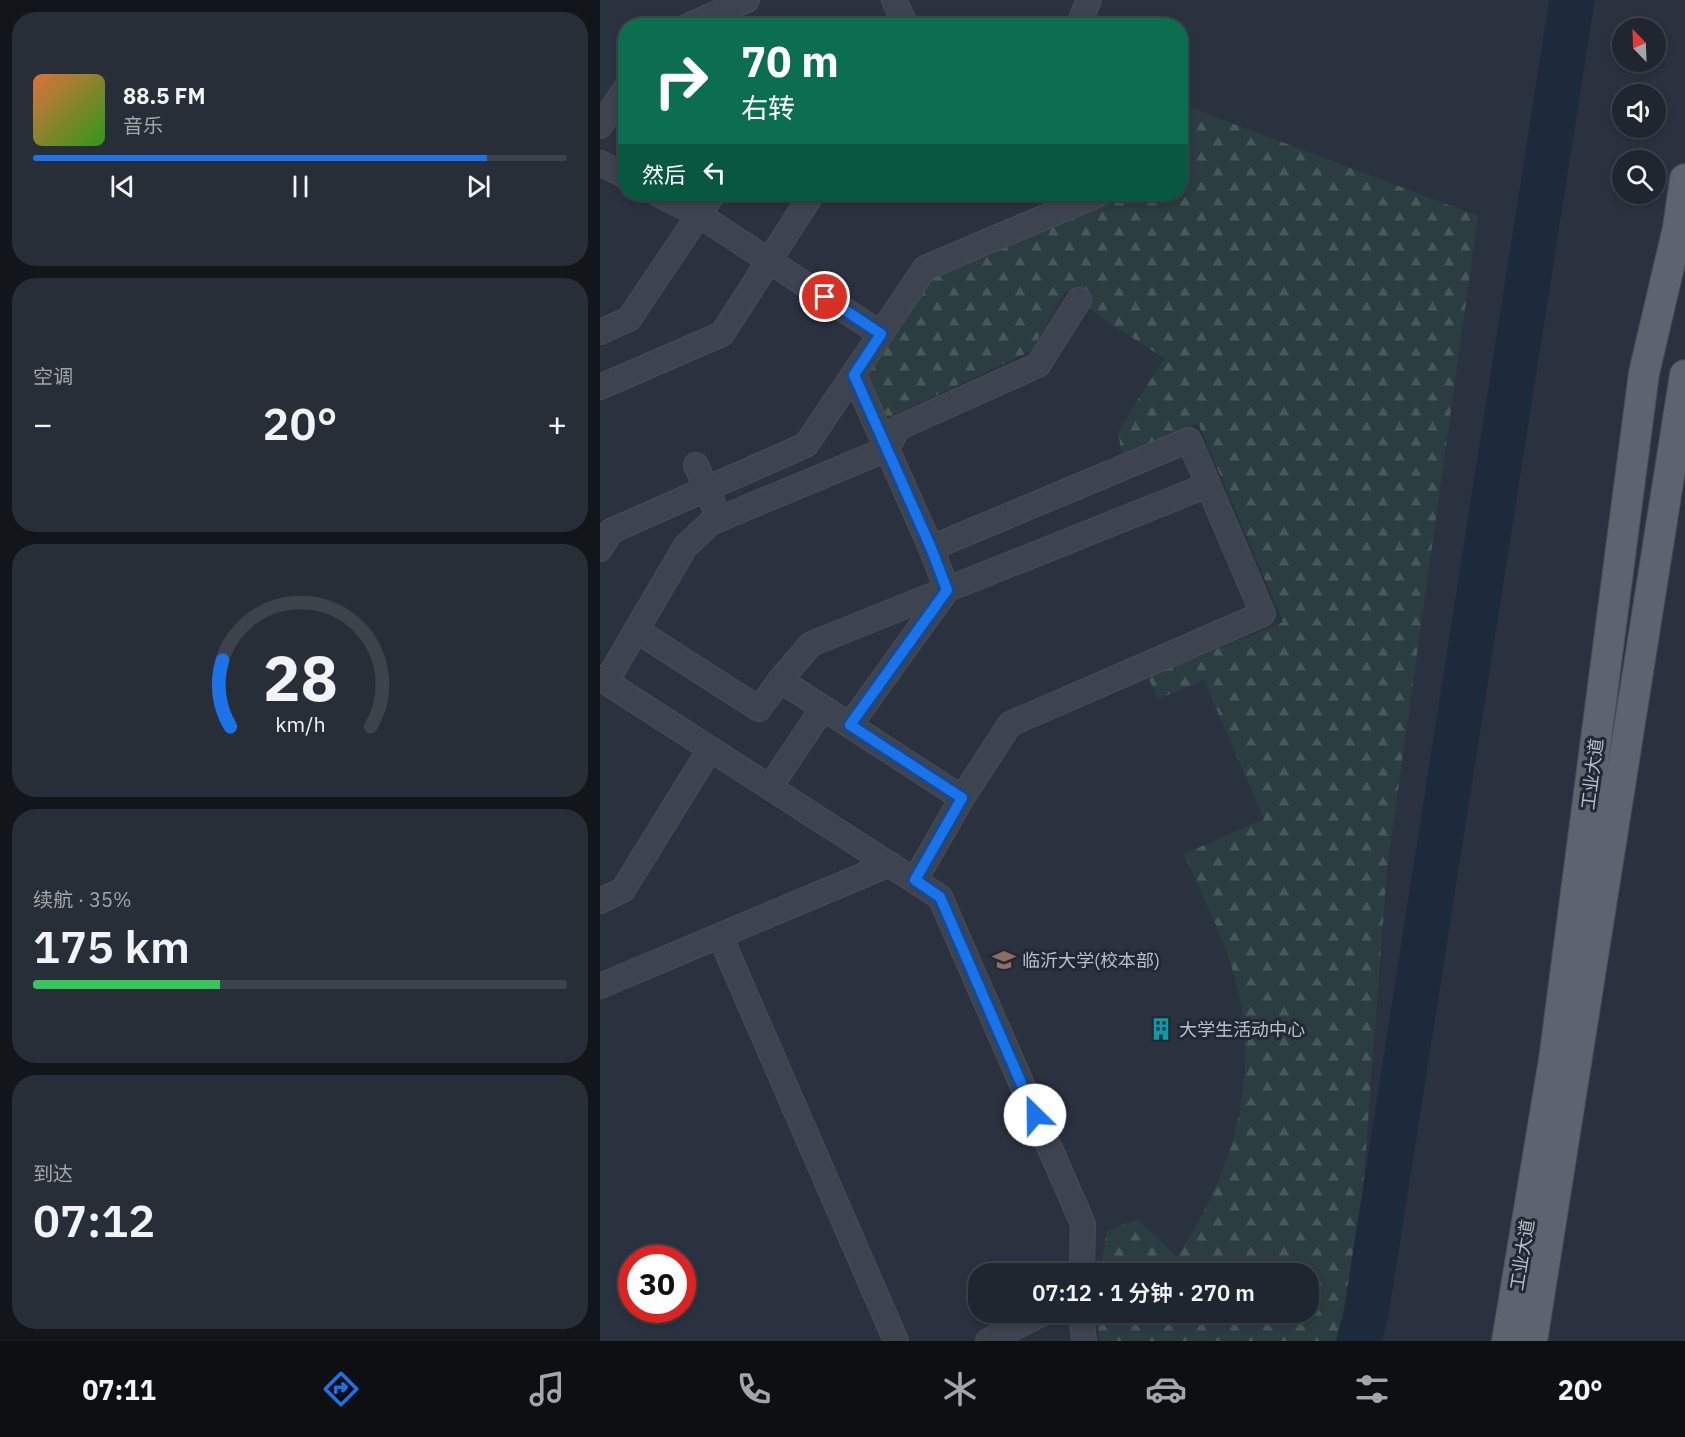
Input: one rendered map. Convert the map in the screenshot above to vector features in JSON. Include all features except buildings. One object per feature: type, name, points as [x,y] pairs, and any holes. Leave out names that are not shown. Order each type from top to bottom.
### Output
[{"type":"main road","name":"工业大道","points":[[1508,1341],[1554,1060],[1644,373],[1681,219],[1685,179]]},
{"type":"main road","name":"工业大道","points":[[1532,1341],[1685,375]]},
{"type":"street","points":[[706,18],[747,0]]},
{"type":"street","points":[[894,0],[902,18]]},
{"type":"street","points":[[1081,18],[1089,0]]},
{"type":"street","points":[[600,126],[618,100]]},
{"type":"street","points":[[600,163],[618,172]]},
{"type":"street","points":[[672,201],[699,215],[881,334]]},
{"type":"street","points":[[600,332],[628,319],[708,201]]},
{"type":"street","points":[[600,387],[722,334],[808,201]]},
{"type":"street","points":[[600,549],[611,531],[806,445],[925,268],[1083,201]]},
{"type":"street","points":[[1079,300],[1038,365],[898,429],[887,449],[710,523],[685,548],[603,680],[940,897],[1083,1224],[1082,1263]]},
{"type":"street","points":[[854,375],[931,548],[947,590]]},
{"type":"street","points":[[915,880],[962,798],[1010,724],[1263,614],[1189,440],[931,548]]},
{"type":"street","points":[[696,465],[719,519]]},
{"type":"street","points":[[636,630],[759,709],[811,644],[1208,485]]},
{"type":"street","points":[[850,725],[947,590]]},
{"type":"street","points":[[780,680],[962,798]]},
{"type":"street","points":[[770,787],[823,708]]},
{"type":"street","points":[[600,901],[623,890],[710,748]]},
{"type":"street","points":[[600,986],[890,864]]},
{"type":"street","points":[[720,936],[896,1341]]},
{"type":"street","points":[[988,1341],[1023,1323]]},
{"type":"street","points":[[1082,1323],[1084,1341]]},
{"type":"green space","points":[[1188,107],[1478,216],[1387,869],[1355,1295],[1337,1341],[1100,1341],[1097,1323],[1319,1323],[1319,1263],[1102,1263],[1107,1231],[1137,1219],[1177,1257],[1195,1227],[1224,1166],[1241,1102],[1245,1069],[1244,1034],[1236,980],[1208,907],[1184,854],[1264,819],[1204,680],[1158,699],[1148,677],[1283,622],[1198,423],[1122,456],[1118,432],[1164,358],[1109,323],[1066,291],[1031,351],[885,419],[867,377],[931,276],[1105,201],[1188,201]]},
{"type":"waterway","points":[[1359,1341],[1366,1314],[1572,0]]},
{"type":"place","name":"临沂大学(校本部)","points":[[1004,960]]},
{"type":"place","name":"大学生活动中心","points":[[1161,1029]]},
{"type":"route","points":[[825,297],[881,334],[854,375],[931,548],[947,590],[850,725],[962,798],[915,880],[940,897],[1035,1115]]}]
